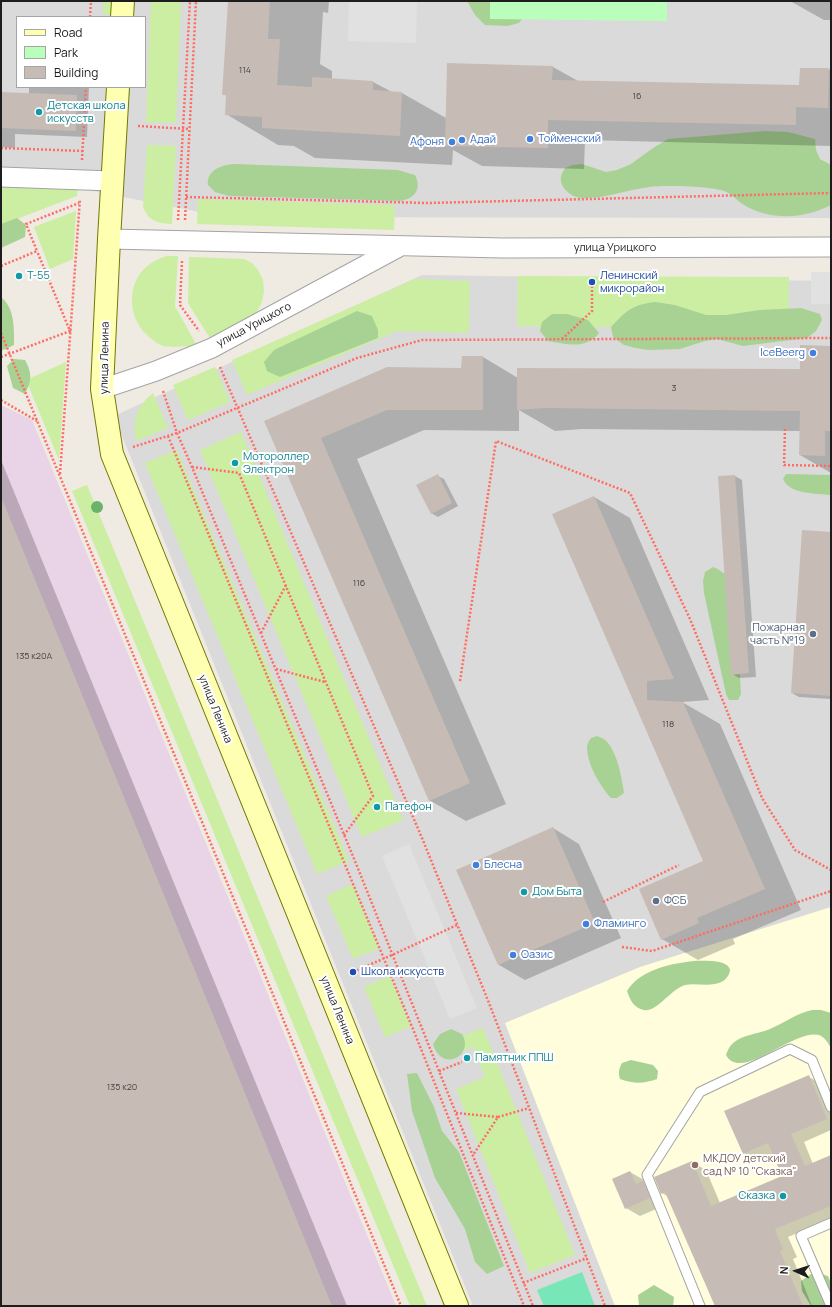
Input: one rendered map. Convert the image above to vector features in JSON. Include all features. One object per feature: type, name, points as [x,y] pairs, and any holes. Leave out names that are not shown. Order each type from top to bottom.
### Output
[{"type":"street","points":[[122,16],[123,1]]},
{"type":"street","name":"улица Ленина","points":[[118,88],[102,389],[112,454],[457,1306]]},
{"type":"street","points":[[1,178],[112,181]]},
{"type":"street","name":"улица Урицкого","points":[[109,239],[180,242],[591,248],[831,246]]},
{"type":"street","name":"улица Урицкого","points":[[102,389],[156,371],[212,348],[400,246]]},
{"type":"lane","points":[[700,1306],[647,1175],[700,1092],[790,1049],[812,1060],[831,1107]]},
{"type":"lane","points":[[830,1306],[801,1236],[831,1223]]},
{"type":"path","points":[[90,16],[91,1]]},
{"type":"path","points":[[190,1],[182,128],[180,306],[212,348],[422,838],[489,1003],[605,1306]]},
{"type":"path","points":[[180,242],[186,197],[196,1]]},
{"type":"path","points":[[59,475],[82,180],[86,88]]},
{"type":"path","points":[[116,124],[189,129]]},
{"type":"path","points":[[1,148],[83,151]]},
{"type":"path","points":[[186,197],[428,203],[831,193]]},
{"type":"path","points":[[70,330],[26,224],[79,204]]},
{"type":"path","points":[[1,266],[37,251]]},
{"type":"path","points":[[562,340],[592,311],[592,282]]},
{"type":"path","points":[[1,357],[70,330]]},
{"type":"path","points":[[1,333],[401,1306]]},
{"type":"path","points":[[129,448],[177,433],[357,358],[422,340],[831,338]]},
{"type":"path","points":[[156,371],[177,433],[344,835],[440,1071],[533,1306]]},
{"type":"path","points":[[1,400],[37,421]]},
{"type":"path","points":[[785,429],[784,465],[831,466]]},
{"type":"path","points":[[168,436],[524,1306]]},
{"type":"path","points":[[460,681],[496,441],[630,493],[690,619],[762,798],[795,850],[831,870]]},
{"type":"path","points":[[192,467],[239,473],[286,585],[373,796],[344,835]]},
{"type":"path","points":[[261,634],[286,585]]},
{"type":"path","points":[[275,669],[326,682]]},
{"type":"path","points":[[603,902],[679,865]]},
{"type":"path","points":[[622,947],[652,951],[831,891]]},
{"type":"path","points":[[353,972],[457,925]]},
{"type":"path","points":[[440,1071],[462,1062]]},
{"type":"path","points":[[456,1113],[498,1117],[529,1108]]},
{"type":"path","points":[[472,1155],[498,1117]]},
{"type":"path","points":[[523,1283],[587,1258]]},
{"type":"shaded area","points":[[1,1],[831,1],[831,218],[225,217],[1,173]]},
{"type":"shaded area","points":[[349,1],[417,2],[416,43],[348,41]]},
{"type":"shaded area","points":[[811,272],[831,272],[831,304],[811,304]]},
{"type":"shaded area","points":[[422,275],[831,281],[831,1306],[473,1306],[114,416]]},
{"type":"shaded area","points":[[1,405],[32,420],[396,1306],[1,1306]]},
{"type":"shaded area","points":[[409,844],[477,1008],[450,1019],[382,856]]},
{"type":"shaded area","name":"МКДОУ детский сад № 10 \"Сказка\"","points":[[831,907],[831,1306],[615,1306],[505,1023],[640,967]]},
{"type":"green space","points":[[103,1],[112,1],[112,15],[103,14]]},
{"type":"green space","points":[[151,1],[181,1],[176,123],[146,122]]},
{"type":"green space","points":[[467,1],[523,1],[526,14],[519,23],[508,26],[485,25],[475,15]]},
{"type":"green space","points":[[490,1],[667,1],[667,21],[490,19]]},
{"type":"green space","points":[[765,131],[788,132],[815,139],[816,150],[820,159],[831,165],[831,205],[810,213],[776,216],[754,210],[741,203],[727,192],[717,189],[686,186],[663,186],[642,188],[602,197],[579,198],[565,190],[563,187],[561,177],[562,174],[565,168],[573,165],[582,164],[606,172],[617,170],[631,164],[668,139]]},
{"type":"green space","points":[[147,145],[176,146],[172,224],[154,220],[145,212],[143,207]]},
{"type":"green space","points":[[234,164],[398,170],[415,175],[418,185],[416,192],[410,198],[401,201],[229,196],[215,192],[208,185],[208,180],[212,172],[220,167]]},
{"type":"green space","points":[[1,186],[78,188],[77,196],[1,225]]},
{"type":"green space","points":[[198,199],[395,205],[394,230],[197,224]]},
{"type":"green space","points":[[76,211],[73,259],[50,269],[34,227]]},
{"type":"green space","points":[[17,218],[26,225],[25,237],[1,248],[1,224]]},
{"type":"green space","points":[[166,256],[178,256],[175,306],[197,346],[163,346],[146,334],[136,319],[132,301],[135,283],[139,275],[147,266]]},
{"type":"green space","points":[[189,257],[244,259],[252,263],[258,270],[263,280],[264,291],[262,302],[257,312],[211,340],[188,303]]},
{"type":"green space","points":[[518,276],[789,277],[788,329],[517,326]]},
{"type":"green space","points":[[415,279],[470,281],[469,333],[397,331],[247,395],[232,360]]},
{"type":"green space","points":[[1,297],[9,307],[13,319],[14,345],[1,351]]},
{"type":"green space","points":[[655,302],[675,305],[706,315],[726,315],[760,310],[801,308],[820,314],[822,320],[816,331],[807,338],[743,346],[717,339],[705,341],[680,349],[649,350],[624,345],[613,337],[611,327],[621,316],[630,309]]},
{"type":"green space","points":[[357,311],[372,316],[378,330],[378,338],[280,377],[267,371],[264,362],[274,350]]},
{"type":"green space","points":[[552,314],[567,314],[588,320],[599,333],[588,342],[582,344],[548,341],[540,331],[542,322]]},
{"type":"green space","points":[[14,359],[25,360],[29,369],[30,381],[25,394],[13,388],[7,366]]},
{"type":"green space","points":[[66,362],[59,460],[26,380]]},
{"type":"green space","points":[[215,367],[230,402],[188,420],[173,385]]},
{"type":"green space","points":[[153,393],[168,428],[136,441],[135,420],[137,414],[143,403]]},
{"type":"green space","points":[[241,432],[403,820],[362,837],[200,450]]},
{"type":"green space","points":[[177,450],[349,861],[317,874],[145,463]]},
{"type":"green space","points":[[786,474],[831,475],[831,495],[797,491],[786,484],[783,479]]},
{"type":"green space","points":[[87,485],[427,1306],[410,1306],[72,491]]},
{"type":"green space","points":[[713,567],[726,575],[735,596],[741,694],[738,700],[729,700],[726,694],[704,593],[703,581],[705,572]]},
{"type":"green space","points":[[597,736],[604,739],[613,750],[616,757],[624,793],[617,798],[611,798],[607,793],[595,774],[589,760],[587,745],[591,738]]},
{"type":"green space","points":[[353,884],[379,948],[353,959],[326,896]]},
{"type":"green space","points":[[694,961],[720,962],[728,966],[730,972],[724,980],[719,983],[708,985],[690,984],[680,987],[654,1008],[649,1010],[641,1009],[631,1000],[627,991],[640,977],[666,966]]},
{"type":"green space","points":[[390,976],[411,1026],[385,1037],[364,987]]},
{"type":"green space","points":[[821,1010],[831,1013],[831,1048],[823,1037],[819,1035],[808,1035],[743,1063],[733,1062],[726,1055],[731,1045],[736,1041],[770,1029],[806,1011]]},
{"type":"green space","points":[[483,1028],[575,1255],[530,1273],[456,1089],[485,1077],[473,1047],[445,1058],[439,1045]]},
{"type":"green space","points":[[451,1029],[462,1034],[465,1042],[464,1049],[461,1054],[450,1060],[443,1058],[437,1053],[433,1044],[440,1034]]},
{"type":"green space","points":[[631,1060],[653,1065],[658,1071],[657,1079],[638,1083],[620,1079],[619,1071],[622,1063]]},
{"type":"green space","points":[[417,1073],[434,1107],[442,1131],[459,1152],[504,1266],[487,1274],[475,1262],[465,1229],[435,1178],[412,1111],[407,1074]]},
{"type":"green space","points":[[582,1272],[595,1306],[544,1306],[537,1290]]},
{"type":"green space","points":[[814,1272],[828,1276],[831,1283],[831,1306],[811,1306],[802,1291],[801,1281]]},
{"type":"green space","points":[[654,1285],[674,1297],[673,1306],[639,1306],[638,1295]]},
{"type":"building","points":[[228,1],[270,1],[268,39],[280,39],[277,85],[312,87],[312,77],[373,81],[373,90],[402,92],[400,136],[262,128],[262,117],[225,115],[226,95],[222,95]]},
{"type":"building","points":[[447,63],[553,66],[552,80],[799,85],[800,68],[829,68],[828,108],[796,107],[796,125],[548,120],[548,148],[445,146]]},
{"type":"building","name":"Детская школа искусств","points":[[1,92],[77,95],[76,131],[1,128]]},
{"type":"building","points":[[800,345],[831,346],[831,431],[825,431],[825,456],[799,455],[800,411],[545,408],[517,410],[517,368],[800,369]]},
{"type":"building","points":[[462,356],[483,356],[483,410],[387,410],[321,438],[470,783],[429,801],[264,421],[387,367],[461,368]]},
{"type":"building","points":[[438,474],[452,503],[431,514],[416,485]]},
{"type":"building","points":[[735,475],[749,673],[731,675],[718,476]]},
{"type":"building","points":[[594,496],[674,679],[647,681],[647,700],[683,702],[765,889],[697,918],[699,923],[661,940],[639,889],[703,861],[552,514]]},
{"type":"building","points":[[2,499],[332,1306],[1,1306]]},
{"type":"building","name":"Пожарная часть №19","points":[[802,530],[831,532],[831,696],[791,693]]},
{"type":"building","name":"Дом Быта","points":[[553,827],[595,923],[498,965],[456,870]]},
{"type":"building","name":"Сказка","points":[[809,1075],[827,1119],[791,1134],[805,1166],[831,1155],[831,1206],[775,1229],[783,1250],[780,1251],[803,1306],[715,1306],[665,1192],[661,1194],[654,1177],[692,1161],[711,1206],[782,1176],[768,1143],[743,1154],[724,1111]]},
{"type":"building","points":[[630,1171],[636,1184],[643,1181],[650,1198],[625,1209],[612,1179]]},
{"type":"place","name":"Детская школа искусств","points":[[39,112]]},
{"type":"place","name":"Тойменский","points":[[530,139]]},
{"type":"place","name":"Адай","points":[[462,140]]},
{"type":"place","name":"Афоня","points":[[452,142]]},
{"type":"place","name":"Т-55","points":[[19,276]]},
{"type":"place","name":"Ленинский микрорайон","points":[[592,282]]},
{"type":"place","name":"IceBeerg","points":[[813,353]]},
{"type":"place","name":"Мотороллер Электрон","points":[[235,463]]},
{"type":"place","name":"Пожарная часть №19","points":[[813,634]]},
{"type":"place","name":"Патефон","points":[[377,807]]},
{"type":"place","name":"Блесна","points":[[476,865]]},
{"type":"place","name":"Дом Быта","points":[[524,892]]},
{"type":"place","name":"ФСБ","points":[[656,901]]},
{"type":"place","name":"Фламинго","points":[[586,924]]},
{"type":"place","name":"Оазис","points":[[513,955]]},
{"type":"place","name":"Школа искусств","points":[[353,972]]},
{"type":"place","name":"Памятник ППШ","points":[[467,1058]]},
{"type":"place","name":"МКДОУ детский сад № 10 \"Сказка\"","points":[[695,1165]]},
{"type":"place","name":"Сказка","points":[[783,1196]]}]
